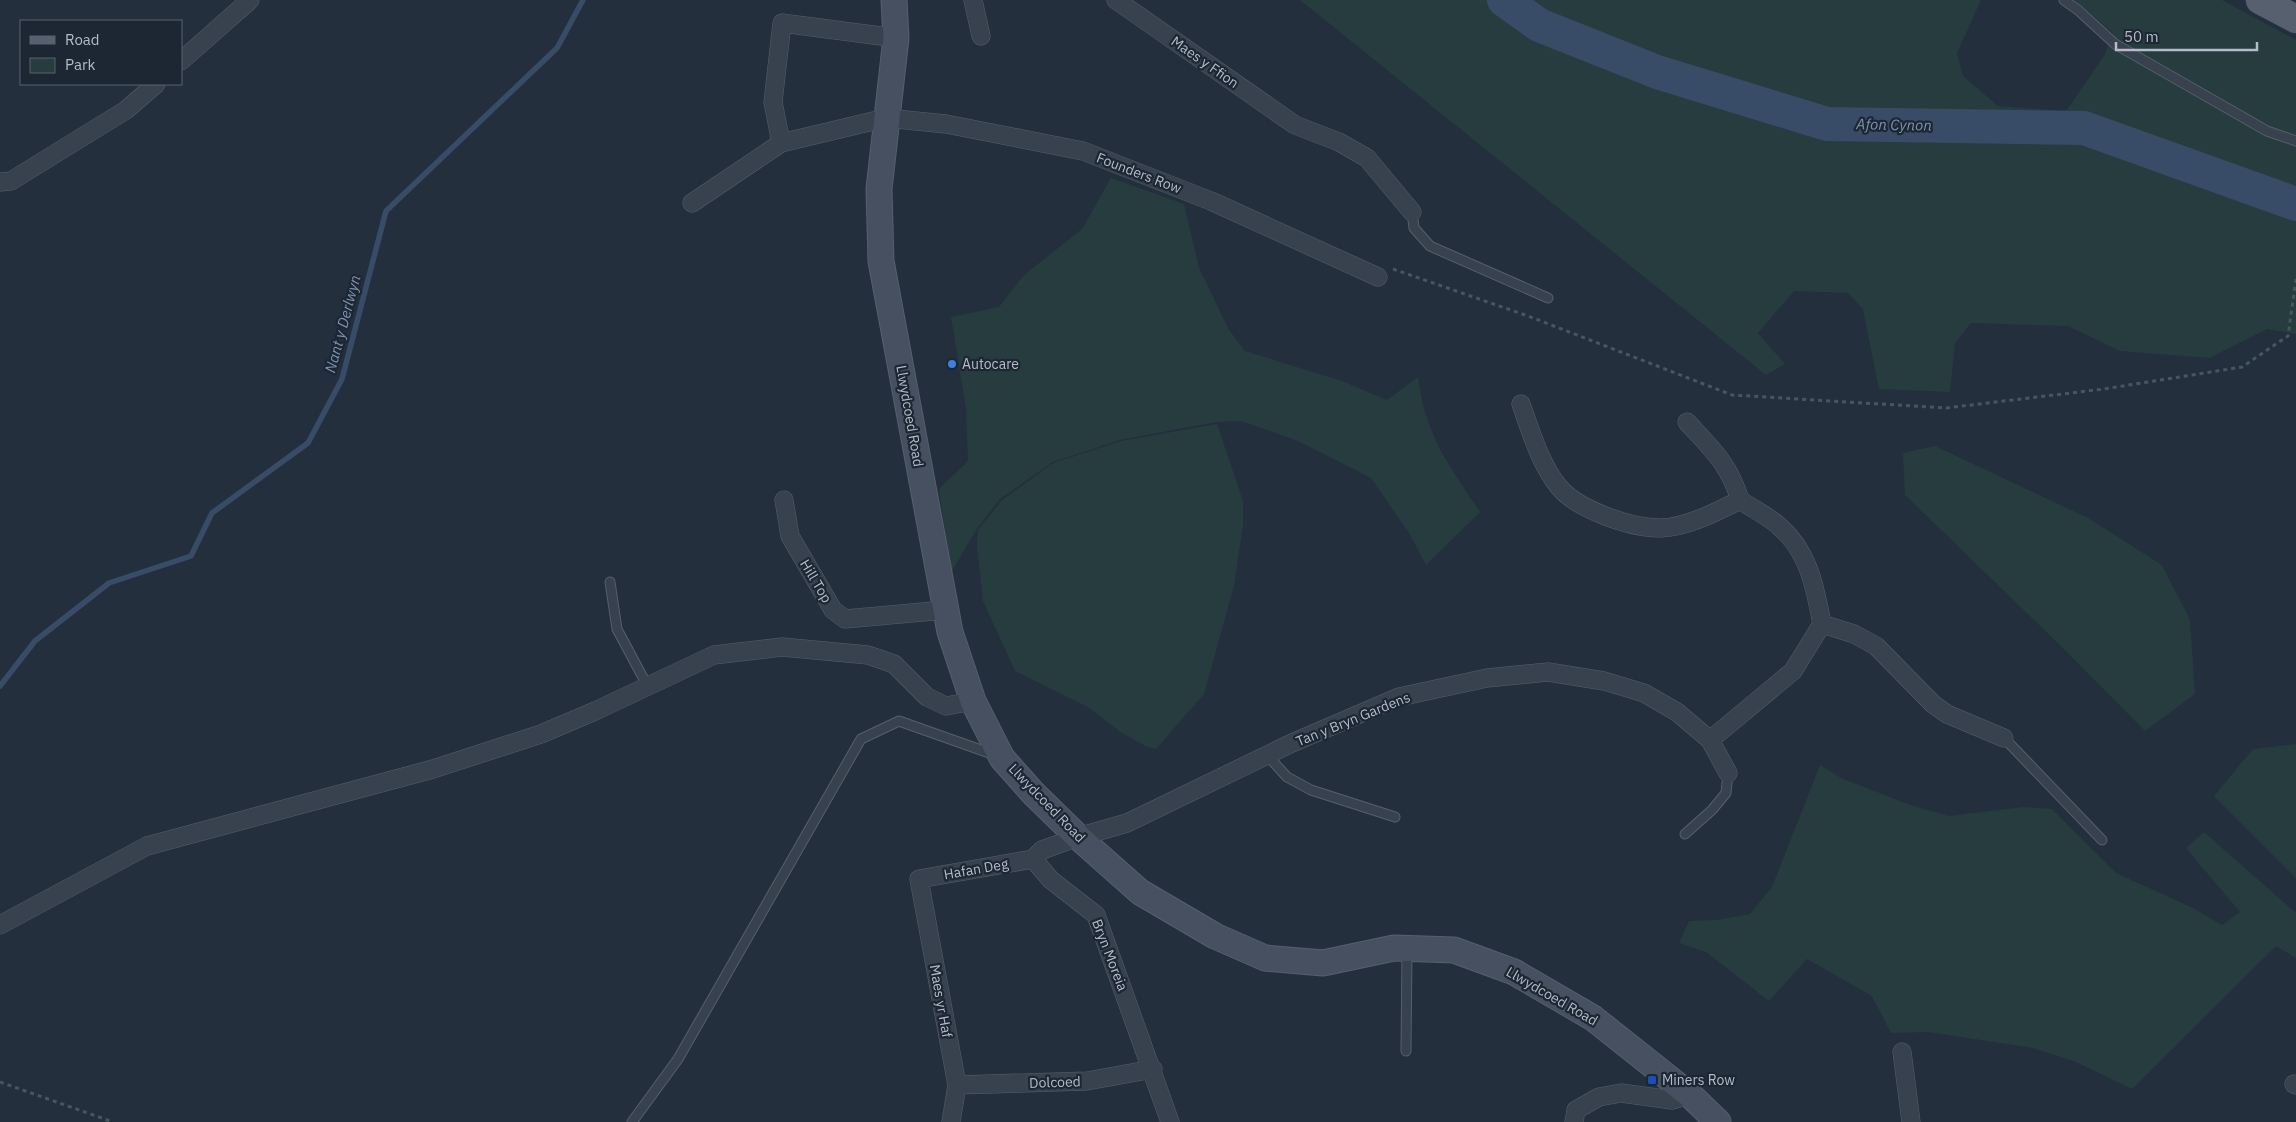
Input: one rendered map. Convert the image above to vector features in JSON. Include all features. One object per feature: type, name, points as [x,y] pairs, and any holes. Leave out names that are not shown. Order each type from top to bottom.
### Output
[{"type":"main road","name":"Llwydcoed Road","points":[[894,0],[896,38],[879,189],[881,261],[950,632],[973,701],[1002,758],[1033,793],[1078,837],[1140,892],[1215,936],[1265,958],[1323,963],[1394,948],[1454,950],[1514,972],[1593,1018],[1690,1095],[1718,1122]]},
{"type":"main road","points":[[2260,0],[2296,19]]},
{"type":"street","points":[[182,60],[250,0]]},
{"type":"street","points":[[973,0],[981,36]]},
{"type":"street","name":"Maes y Ffion","points":[[1116,0],[1295,125],[1339,142],[1367,158],[1412,212]]},
{"type":"street","points":[[692,203],[781,143],[773,102],[782,23],[896,38]]},
{"type":"street","points":[[0,182],[11,181],[126,110],[155,85]]},
{"type":"street","name":"Founders Row","points":[[781,143],[886,118],[946,124],[1083,151],[1211,201],[1378,277]]},
{"type":"street","points":[[1521,404],[1535,443],[1559,487],[1581,506],[1628,522],[1661,528],[1690,522],[1740,500]]},
{"type":"street","points":[[1687,422],[1723,460],[1734,481],[1740,500],[1778,525],[1793,539],[1801,550],[1812,574],[1822,624],[1792,671],[1710,740]]},
{"type":"street","name":"Hill Top","points":[[784,500],[790,536],[833,610],[845,619],[946,610]]},
{"type":"street","points":[[1822,624],[1854,634],[1876,646],[1932,704],[1947,714],[2004,738]]},
{"type":"street","points":[[0,925],[147,846],[433,769],[541,734],[648,687],[714,655],[782,647],[868,655],[894,664],[927,697],[946,706],[973,701]]},
{"type":"street","name":"Tan y Bryn Gardens","points":[[1078,837],[1127,823],[1267,755],[1399,697],[1486,678],[1548,672],[1604,681],[1644,692],[1677,712],[1710,740],[1728,773]]},
{"type":"street","points":[[1032,859],[1042,850],[1078,837]]},
{"type":"street","name":"Hafan Deg","points":[[919,879],[1032,859]]},
{"type":"street","name":"Bryn Moreia","points":[[1032,859],[1051,880],[1096,915],[1153,1069],[1170,1122]]},
{"type":"street","name":"Maes yr Haf","points":[[919,879],[957,1085],[951,1122]]},
{"type":"street","points":[[1902,1052],[1911,1122]]},
{"type":"street","name":"Dolcoed","points":[[957,1085],[1088,1081],[1153,1069]]},
{"type":"street","points":[[1574,1122],[1576,1110],[1600,1097],[1621,1093],[1672,1100],[1690,1095]]},
{"type":"lane","points":[[2064,0],[2078,10],[2115,44],[2266,131],[2296,141]]},
{"type":"lane","points":[[1412,212],[1414,228],[1430,246],[1548,298]]},
{"type":"lane","points":[[610,582],[617,629],[648,687]]},
{"type":"lane","points":[[632,1122],[678,1059],[861,739],[899,721],[1002,758]]},
{"type":"lane","points":[[2004,738],[2102,840]]},
{"type":"lane","points":[[1267,755],[1287,777],[1311,790],[1395,818]]},
{"type":"lane","points":[[1685,834],[1712,810],[1726,794],[1728,773]]},
{"type":"lane","points":[[1406,948],[1406,1051]]},
{"type":"path","points":[[1378,277],[1390,268],[1528,316],[1732,395],[1946,408],[2104,389],[2242,367],[2288,336],[2296,279]]},
{"type":"path","points":[[0,1082],[113,1122]]},
{"type":"green space","points":[[1300,0],[1981,0],[1957,53],[1963,76],[1998,106],[2066,111],[2104,56],[2113,33],[2075,0],[2222,0],[2296,40],[2296,334],[2267,329],[2209,358],[2120,351],[2068,326],[1971,323],[1955,343],[1950,392],[1879,389],[1863,309],[1848,293],[1794,291],[1758,333],[1785,364],[1766,375]]},
{"type":"green space","points":[[1111,178],[1184,204],[1199,268],[1229,330],[1245,351],[1342,381],[1387,400],[1418,377],[1426,416],[1440,449],[1480,512],[1426,565],[1409,533],[1371,478],[1296,440],[1241,421],[1216,422],[1120,440],[1053,462],[1000,499],[976,530],[951,573],[939,489],[968,461],[966,408],[951,317],[999,307],[1024,275],[1082,229]]},
{"type":"green space","points":[[1217,424],[1243,501],[1243,524],[1234,586],[1204,694],[1156,749],[1147,747],[1119,731],[1088,707],[1015,671],[983,601],[977,545],[978,530],[1001,501],[1053,463],[1121,441]]},
{"type":"green space","points":[[1935,446],[2088,518],[2162,565],[2190,620],[2195,694],[2145,731],[2063,648],[1905,495],[1903,453]]},
{"type":"green space","points":[[2296,744],[2296,878],[2214,796],[2253,749]]},
{"type":"green space","points":[[1820,765],[1841,778],[1910,805],[1949,816],[2024,807],[2052,809],[2116,873],[2193,908],[2222,925],[2240,912],[2186,848],[2204,832],[2296,913],[2296,958],[2276,946],[2132,1089],[2076,1062],[2033,1048],[1928,1032],[1891,1033],[1872,996],[1807,959],[1769,1001],[1706,952],[1679,943],[1689,921],[1717,920],[1750,914],[1772,887]]},
{"type":"waterway","name":"Nant y Derlwyn","points":[[0,686],[35,641],[109,583],[191,556],[212,513],[308,443],[342,379],[386,211],[557,48],[583,0]]},
{"type":"waterway","name":"Afon Cynon","points":[[1504,0],[1539,25],[1657,72],[1827,124],[2084,128],[2296,204]]},
{"type":"place","name":"Autocare","points":[[952,364]]},
{"type":"place","name":"Miners Row","points":[[1652,1080]]}]
